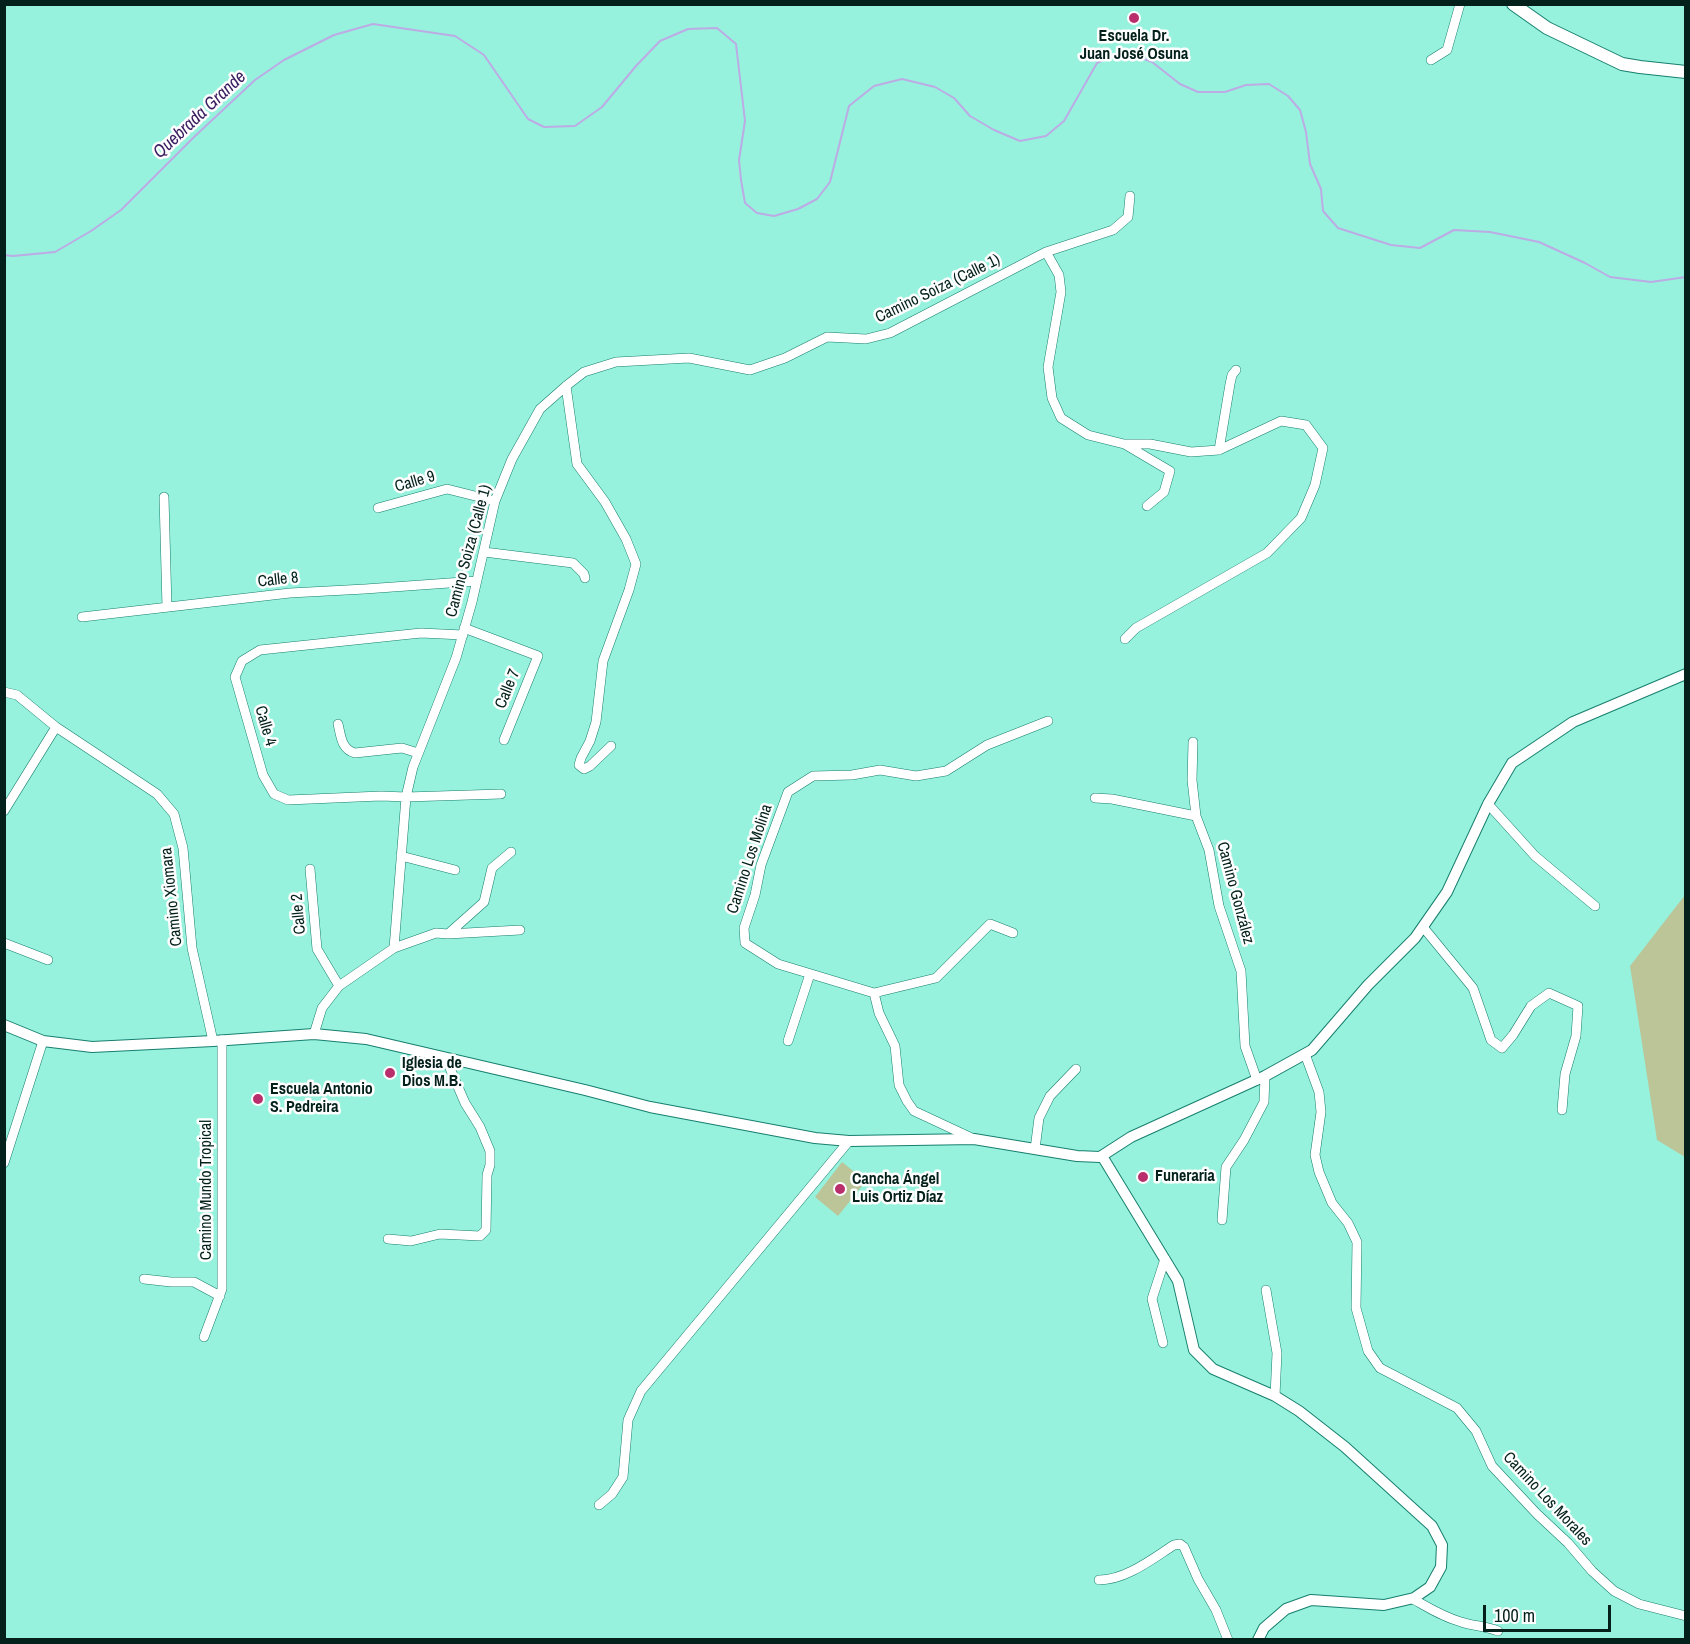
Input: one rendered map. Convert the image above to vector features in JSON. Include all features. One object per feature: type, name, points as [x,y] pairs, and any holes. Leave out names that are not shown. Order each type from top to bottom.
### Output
[{"type":"main road","points":[[1513,4],[1547,28],[1622,64],[1686,72]]},
{"type":"street","points":[[1431,60],[1447,50],[1460,4]]},
{"type":"street","name":"Camino Soiza (Calle 1)","points":[[394,948],[406,797],[413,767],[456,658],[477,581],[495,501],[512,459],[540,409],[585,372],[616,362],[689,358],[750,370],[784,358],[827,337],[866,339],[890,333],[1046,252],[1113,230],[1128,216],[1130,196]]},
{"type":"street","points":[[1046,252],[1059,275],[1061,292],[1048,367],[1052,398],[1060,418],[1088,435],[1124,444],[1150,444],[1191,453],[1219,450],[1281,421],[1306,425],[1323,448],[1315,485],[1302,518],[1267,553],[1136,628],[1125,639]]},
{"type":"street","points":[[1219,450],[1230,384],[1236,370]]},
{"type":"street","points":[[566,386],[577,464],[605,502],[626,539],[636,564],[603,661],[596,722],[579,765],[584,769],[590,766],[611,746]]},
{"type":"street","points":[[1124,444],[1170,471],[1164,492],[1147,506]]},
{"type":"street","name":"Calle 9","points":[[378,508],[447,489],[495,501]]},
{"type":"street","points":[[165,497],[167,607]]},
{"type":"street","points":[[484,552],[573,563],[585,578]]},
{"type":"street","name":"Calle 8","points":[[82,617],[290,593],[477,581]]},
{"type":"street","name":"Calle 7","points":[[464,632],[538,656],[504,740]]},
{"type":"street","name":"Calle 4","points":[[464,632],[421,633],[260,650],[242,661],[235,677],[263,775],[274,794],[288,800],[501,794]]},
{"type":"street","points":[[4,1025],[43,1041],[92,1047],[314,1034],[366,1039],[650,1107],[816,1138],[849,1141],[974,1139],[1077,1156],[1102,1156],[1131,1137],[1261,1078],[1312,1050],[1368,985],[1423,927],[1447,892],[1488,804],[1512,763],[1574,722],[1686,674]]},
{"type":"street","name":"Camino Xiomara","points":[[4,692],[17,695],[57,727],[157,794],[174,814],[183,848],[192,948],[218,1041]]},
{"type":"street","name":"Camino Los Molina","points":[[874,993],[778,964],[745,943],[744,928],[755,895],[761,865],[788,792],[813,776],[852,775],[880,770],[916,777],[946,771],[987,745],[1048,721]]},
{"type":"street","points":[[338,724],[344,748],[350,752],[402,748],[418,753]]},
{"type":"street","points":[[4,811],[57,727]]},
{"type":"street","name":"Camino González","points":[[1193,742],[1192,780],[1196,816],[1209,850],[1220,906],[1241,971],[1245,1046],[1261,1078]]},
{"type":"street","points":[[1095,798],[1112,799],[1196,816]]},
{"type":"street","points":[[1488,804],[1535,856],[1595,906]]},
{"type":"street","points":[[448,934],[484,902],[492,868],[511,852]]},
{"type":"street","points":[[401,856],[455,870]]},
{"type":"street","name":"Calle 2","points":[[310,869],[317,949],[339,986]]},
{"type":"street","points":[[974,1139],[914,1111],[899,1085],[895,1046],[879,1013],[874,993],[936,978],[990,924],[1013,933]]},
{"type":"street","points":[[1423,927],[1473,988],[1491,1041],[1502,1048],[1531,1006],[1549,993],[1578,1006],[1576,1036],[1564,1074],[1562,1110]]},
{"type":"street","points":[[314,1034],[322,1008],[339,986],[394,948],[436,933],[520,930]]},
{"type":"street","points":[[4,943],[48,960]]},
{"type":"street","points":[[788,1041],[810,974]]},
{"type":"street","points":[[4,1163],[43,1041]]},
{"type":"street","name":"Camino Mundo Tropical","points":[[204,1337],[222,1289],[218,1041]]},
{"type":"street","name":"Camino Los Morales","points":[[1305,1054],[1319,1092],[1321,1112],[1315,1155],[1319,1173],[1332,1203],[1348,1223],[1357,1242],[1356,1308],[1368,1351],[1380,1368],[1457,1408],[1476,1431],[1492,1466],[1614,1591],[1639,1604],[1686,1616]]},
{"type":"street","points":[[388,1239],[411,1242],[440,1234],[480,1236],[486,1230],[490,1151],[480,1127],[465,1103],[446,1059]]},
{"type":"street","points":[[1035,1149],[1039,1118],[1050,1096],[1076,1069]]},
{"type":"street","points":[[1222,1220],[1226,1167],[1244,1140],[1264,1102],[1261,1078]]},
{"type":"street","points":[[600,1505],[612,1494],[623,1477],[628,1420],[641,1391],[849,1141]]},
{"type":"street","points":[[1102,1156],[1178,1281],[1194,1350],[1213,1369],[1275,1396],[1345,1446],[1432,1526],[1442,1545],[1442,1567],[1430,1587],[1413,1599],[1384,1605],[1311,1600],[1286,1609],[1264,1628],[1258,1640]]},
{"type":"street","points":[[1163,1342],[1152,1299],[1165,1259]]},
{"type":"street","points":[[144,1279],[194,1282],[220,1296]]},
{"type":"street","points":[[1266,1290],[1276,1353],[1275,1396]]},
{"type":"street","points":[[1099,1580],[1117,1578],[1174,1545],[1180,1544],[1184,1547],[1198,1580],[1216,1610],[1228,1640]]},
{"type":"street","points":[[1413,1599],[1436,1613],[1462,1623],[1498,1631]]},
{"type":"green space","points":[[1685,895],[1685,1157],[1657,1140],[1630,966]]},
{"type":"green space","name":"Cancha Ángel Luis Ortiz Díaz","points":[[842,1162],[866,1181],[838,1216],[815,1197]]},
{"type":"waterway","name":"Quebrada Grande","points":[[4,255],[55,252],[91,231],[121,210],[255,80],[284,60],[334,35],[373,24],[455,36],[484,55],[528,119],[544,127],[575,126],[602,107],[660,41],[688,29],[717,28],[736,44],[745,121],[739,160],[741,180],[745,203],[757,213],[774,216],[798,209],[817,199],[830,182],[849,106],[874,86],[902,79],[935,87],[954,98],[970,116],[1020,141],[1046,136],[1064,121],[1097,63],[1123,51],[1152,62],[1180,84],[1198,92],[1225,92],[1246,85],[1269,84],[1288,96],[1300,110],[1306,132],[1310,164],[1321,189],[1323,211],[1338,228],[1391,245],[1420,248],[1454,230],[1490,232],[1539,242],[1610,277],[1651,282],[1686,277]]},
{"type":"place","name":"Escuela Dr. Juan José Osuna","points":[[1134,18]]},
{"type":"place","name":"Iglesia de Dios M.B.","points":[[390,1073]]},
{"type":"place","name":"Escuela Antonio S. Pedreira","points":[[258,1099]]},
{"type":"place","name":"Funeraria","points":[[1143,1177]]},
{"type":"place","name":"Cancha Ángel Luis Ortiz Díaz","points":[[840,1189]]}]
